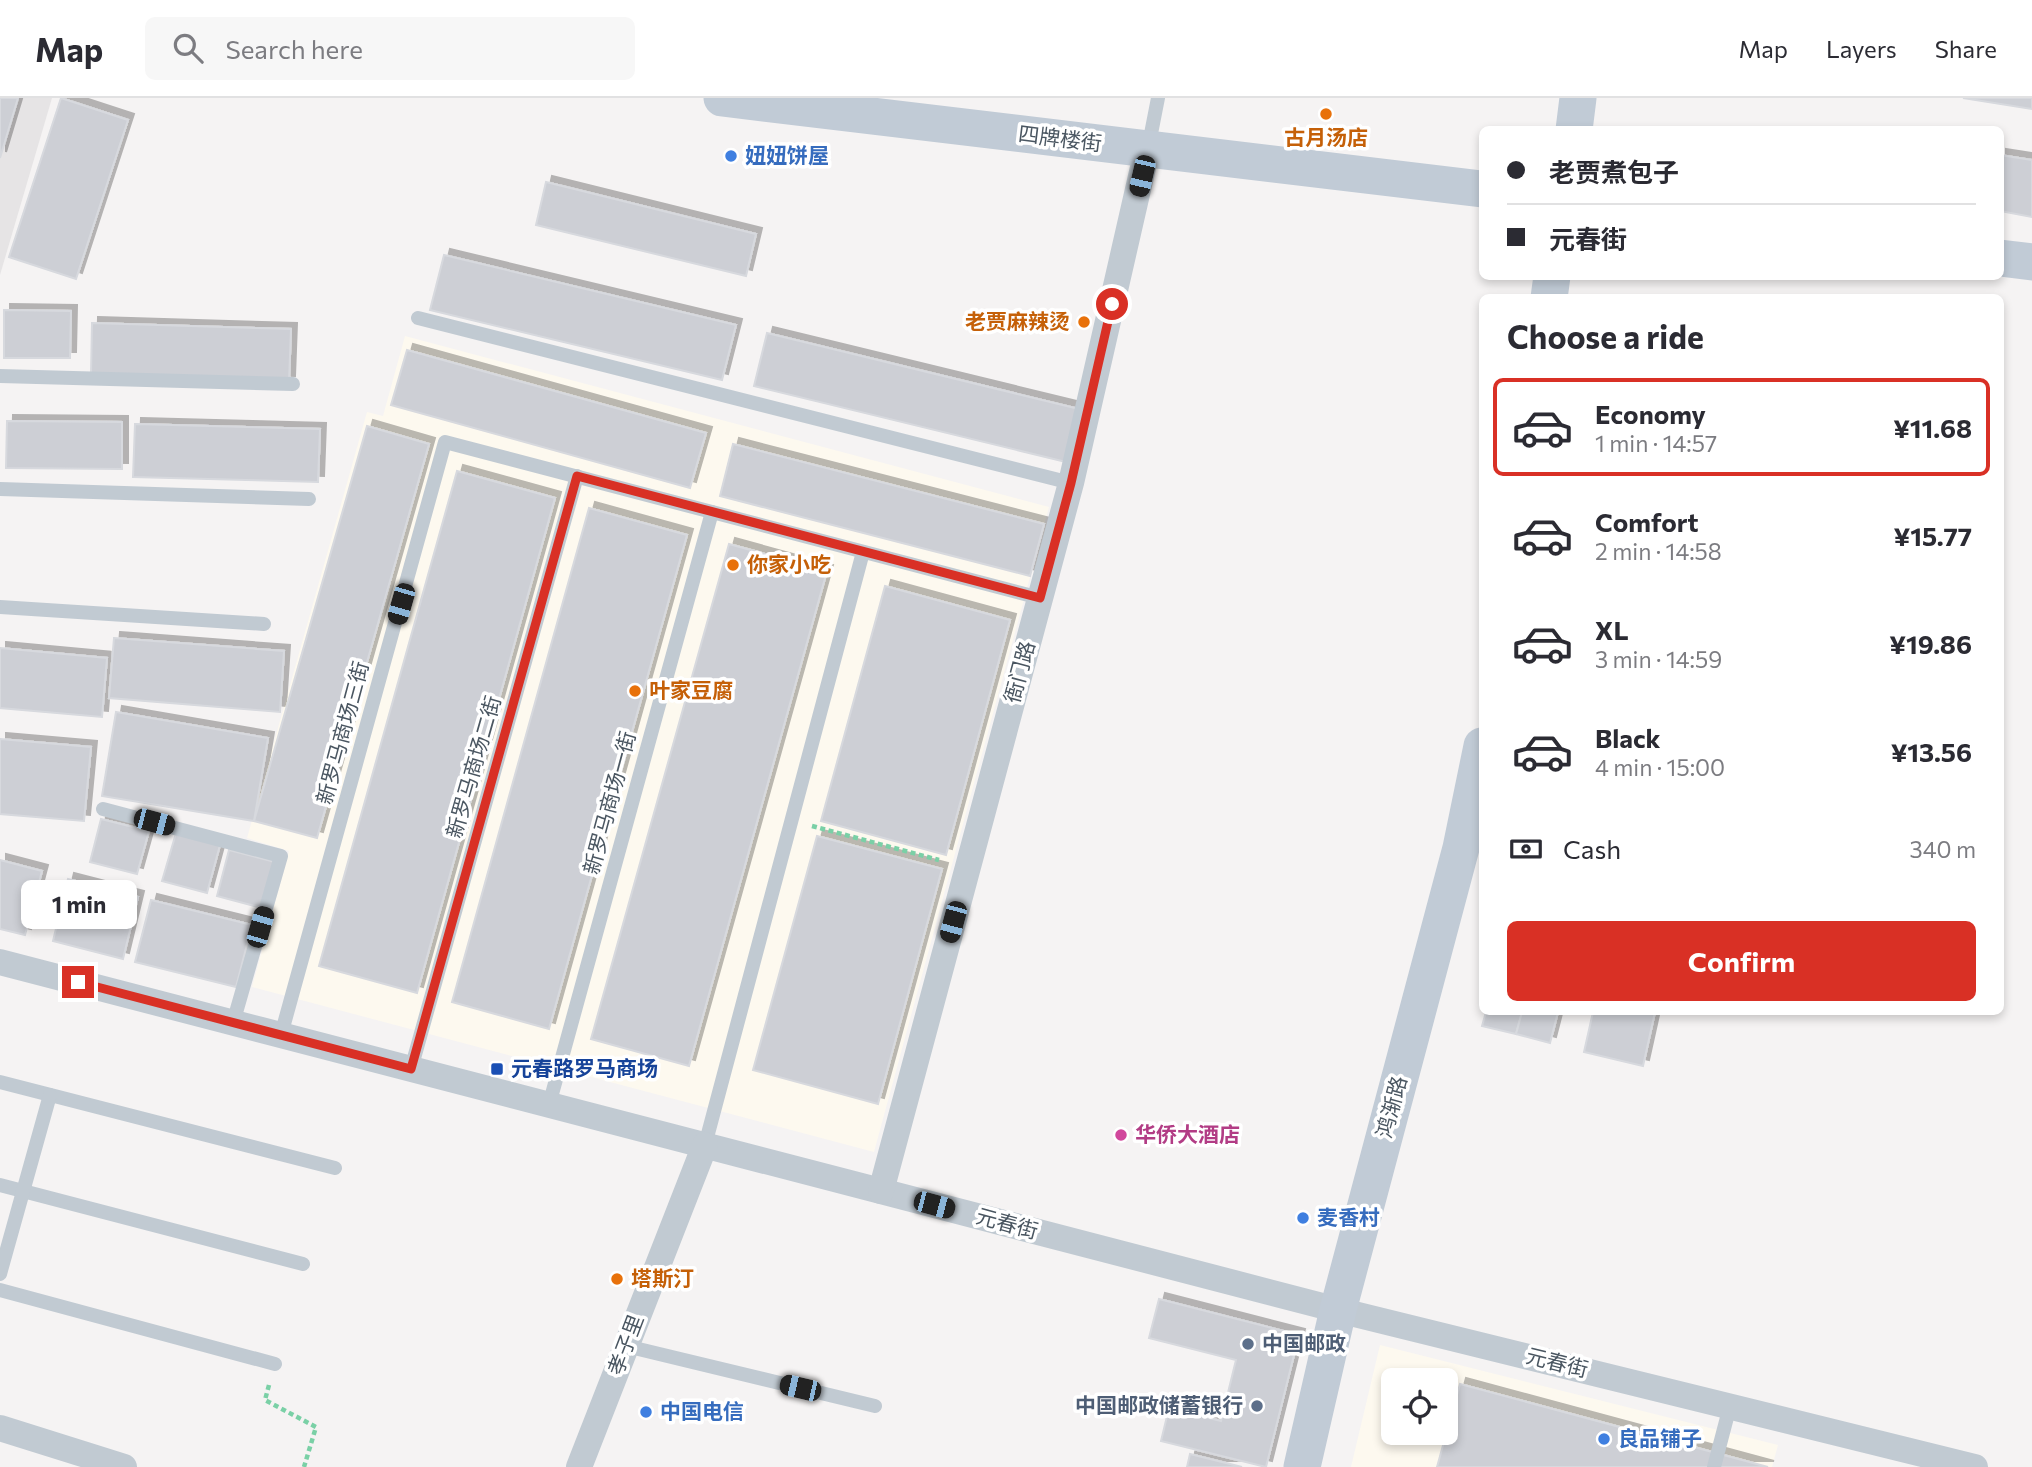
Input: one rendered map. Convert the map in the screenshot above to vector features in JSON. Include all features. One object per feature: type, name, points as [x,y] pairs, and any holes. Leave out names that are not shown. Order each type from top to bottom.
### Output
[{"type":"street","name":"四牌楼街","points":[[722,98],[1479,189]]},
{"type":"street","points":[[1574,126],[1578,98]]},
{"type":"street","name":"衙门路","points":[[881,1191],[1071,483],[1147,150]]},
{"type":"street","points":[[2004,258],[2032,262]]},
{"type":"street","name":"鸿渐路","points":[[1301,1467],[1338,1310],[1449,896],[1479,762]]},
{"type":"street","name":"元春街","points":[[0,962],[1338,1310],[1975,1467]]},
{"type":"street","name":"孝子里","points":[[579,1467],[705,1145]]},
{"type":"street","points":[[0,1428],[124,1467]]},
{"type":"lane","points":[[1147,150],[1158,98]]},
{"type":"lane","points":[[418,318],[1071,483]]},
{"type":"lane","points":[[0,376],[293,384]]},
{"type":"lane","name":"新罗马商场三街","points":[[281,1035],[445,442],[577,476]]},
{"type":"lane","points":[[577,476],[1040,598]]},
{"type":"lane","name":"新罗马商场二街","points":[[411,1069],[577,476]]},
{"type":"lane","points":[[0,489],[309,499]]},
{"type":"lane","name":"新罗马商场一街","points":[[549,1105],[712,512]]},
{"type":"lane","points":[[705,1145],[863,552]]},
{"type":"lane","points":[[0,607],[264,624]]},
{"type":"lane","points":[[103,809],[281,856],[233,1023]]},
{"type":"lane","points":[[0,1082],[335,1168]]},
{"type":"lane","points":[[0,1274],[50,1095]]},
{"type":"lane","points":[[0,1185],[303,1264]]},
{"type":"lane","points":[[0,1290],[275,1364]]},
{"type":"lane","points":[[626,1346],[875,1406]]},
{"type":"lane","points":[[1714,1467],[1730,1406]]},
{"type":"path","points":[[791,820],[968,868]]},
{"type":"path","points":[[275,1364],[265,1399],[316,1427],[304,1467]]},
{"type":"shaded area","points":[[0,98],[52,98],[0,275]]},
{"type":"shaded area","points":[[405,336],[1049,507],[874,1152],[252,987],[289,851],[247,838],[367,412],[383,416]]},
{"type":"shaded area","points":[[1380,1345],[1778,1445],[1772,1467],[1351,1467]]},
{"type":"building","points":[[0,98],[18,98],[0,158]]},
{"type":"building","points":[[61,98],[128,120],[76,279],[9,257]]},
{"type":"building","points":[[1963,98],[2032,98],[2032,109]]},
{"type":"building","points":[[2004,156],[2032,160],[2032,217],[2004,212]]},
{"type":"building","points":[[546,182],[756,234],[746,276],[536,225]]},
{"type":"building","points":[[444,255],[736,325],[722,380],[430,310]]},
{"type":"building","points":[[4,310],[71,311],[70,358],[4,358]]},
{"type":"building","points":[[92,323],[291,329],[289,382],[91,375]]},
{"type":"building","points":[[767,333],[1079,409],[1066,462],[754,386]]},
{"type":"building","points":[[407,350],[706,433],[690,488],[391,405]]},
{"type":"building","points":[[7,421],[122,422],[122,469],[6,468]]},
{"type":"building","points":[[135,424],[320,429],[318,482],[133,477]]},
{"type":"building","points":[[367,426],[429,444],[317,838],[254,821]]},
{"type":"building","points":[[733,444],[1044,524],[1030,576],[720,496]]},
{"type":"building","points":[[457,471],[555,498],[417,993],[319,966]]},
{"type":"building","points":[[589,508],[687,535],[549,1029],[452,1002]]},
{"type":"building","points":[[729,544],[827,571],[689,1066],[591,1039]]},
{"type":"building","points":[[885,586],[1010,620],[946,855],[821,821]]},
{"type":"building","points":[[114,638],[284,651],[280,712],[109,698]]},
{"type":"building","points":[[0,648],[107,658],[102,717],[0,708]]},
{"type":"building","points":[[116,712],[268,738],[254,821],[102,796]]},
{"type":"building","points":[[0,739],[91,747],[84,821],[0,814]]},
{"type":"building","points":[[101,819],[149,831],[137,874],[90,862]]},
{"type":"building","points":[[176,833],[220,845],[207,893],[162,881]]},
{"type":"building","points":[[817,836],[942,869],[878,1104],[753,1070]]},
{"type":"building","points":[[229,850],[275,862],[262,908],[217,896]]},
{"type":"building","points":[[0,860],[42,871],[25,935],[0,929]]},
{"type":"building","points":[[68,879],[138,897],[123,959],[53,941]]},
{"type":"building","points":[[151,900],[252,925],[236,987],[135,962]]},
{"type":"building","points":[[1485,1015],[1521,1015],[1516,1034],[1482,1026]]},
{"type":"building","points":[[1521,1015],[1557,1015],[1550,1043],[1516,1034]]},
{"type":"building","points":[[1592,1015],[1654,1015],[1643,1066],[1584,1052]]},
{"type":"building","points":[[1159,1299],[1299,1335],[1266,1467],[1161,1441],[1169,1408],[1221,1421],[1236,1360],[1149,1338]]},
{"type":"building","points":[[1460,1384],[1768,1467],[1437,1467],[1443,1445],[1458,1445]]},
{"type":"building","points":[[1190,1454],[1242,1467],[1187,1467]]},
{"type":"place","name":"古月汤店","points":[[1326,114]]},
{"type":"place","name":"妞妞饼屋","points":[[731,156]]},
{"type":"place","name":"老贾麻辣烫","points":[[1084,322]]},
{"type":"place","name":"你家小吃","points":[[733,565]]},
{"type":"place","name":"叶家豆腐","points":[[635,691]]},
{"type":"place","name":"元春路罗马商场","points":[[497,1069]]},
{"type":"place","name":"华侨大酒店","points":[[1121,1135]]},
{"type":"place","name":"麦香村","points":[[1303,1218]]},
{"type":"place","name":"塔斯汀","points":[[617,1279]]},
{"type":"place","name":"中国邮政","points":[[1248,1344]]},
{"type":"place","name":"中国邮政储蓄银行","points":[[1257,1406]]},
{"type":"place","name":"中国电信","points":[[646,1412]]},
{"type":"place","name":"良品铺子","points":[[1604,1439]]},
{"type":"route","points":[[78,982],[411,1069],[577,476],[1040,598],[1071,483],[1112,304]]}]
